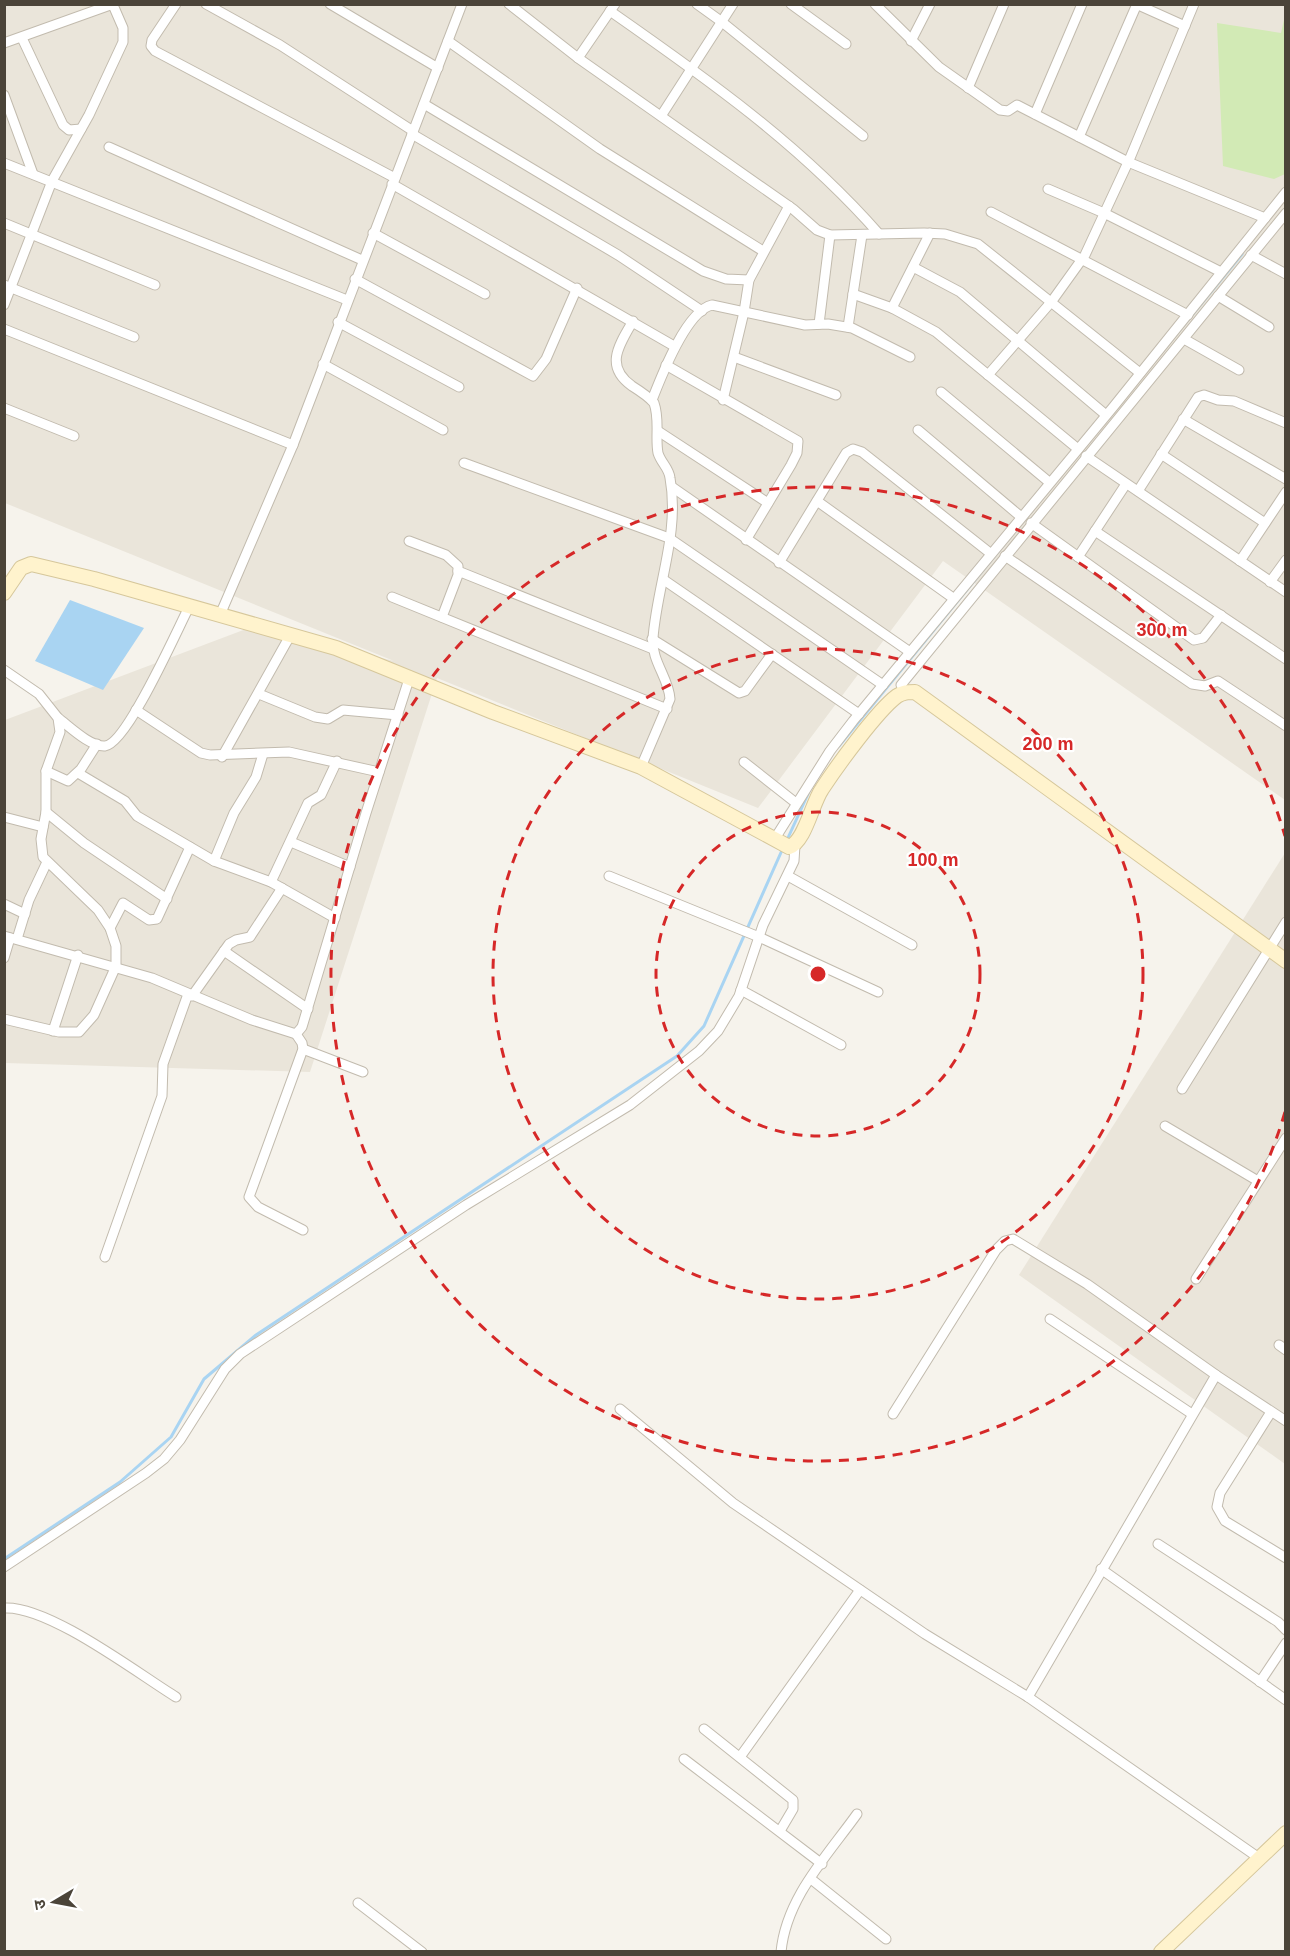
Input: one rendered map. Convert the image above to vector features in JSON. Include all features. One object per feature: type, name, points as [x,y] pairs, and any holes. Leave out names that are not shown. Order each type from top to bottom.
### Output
[{"type":"street","points":[[176,4],[152,40],[151,46],[155,51],[394,181],[674,346]]},
{"type":"street","points":[[206,4],[280,45],[413,132],[618,255],[702,311]]},
{"type":"street","points":[[330,4],[438,68]]},
{"type":"street","points":[[220,615],[292,445],[462,4]]},
{"type":"street","points":[[697,4],[863,136]]},
{"type":"street","points":[[661,116],[733,4]]},
{"type":"street","points":[[791,4],[846,44]]},
{"type":"street","points":[[911,41],[930,4]]},
{"type":"street","points":[[968,88],[1004,4]]},
{"type":"street","points":[[1035,114],[1082,4]]},
{"type":"street","points":[[988,375],[1052,302],[1082,260],[1128,162],[1194,4]]},
{"type":"street","points":[[4,44],[113,5],[123,28],[123,42],[81,129],[52,181],[32,234],[8,287],[4,305]]},
{"type":"street","points":[[876,5],[939,67],[1005,112],[1017,105],[1128,162],[1265,218]]},
{"type":"street","points":[[1079,137],[1137,5],[1185,26]]},
{"type":"street","points":[[514,6],[578,58],[789,206],[817,230],[830,235],[930,233],[967,240],[988,249],[1140,373]]},
{"type":"street","points":[[578,58],[612,8],[759,119],[856,208],[879,234]]},
{"type":"street","points":[[22,38],[63,125],[69,130],[81,129]]},
{"type":"street","points":[[448,41],[600,149],[763,251]]},
{"type":"street","points":[[4,95],[33,174]]},
{"type":"street","points":[[424,104],[703,271],[726,279],[749,280]]},
{"type":"street","points":[[109,147],[362,260]]},
{"type":"street","points":[[4,163],[347,300]]},
{"type":"street","points":[[1048,189],[1104,213],[1221,272]]},
{"type":"street","points":[[784,844],[821,790],[896,697],[898,683],[910,652],[1188,315],[1286,192]]},
{"type":"street","points":[[723,400],[744,312],[749,280],[789,206]]},
{"type":"street","points":[[991,212],[1188,315]]},
{"type":"street","points":[[898,683],[1284,217]]},
{"type":"street","points":[[4,223],[155,285]]},
{"type":"street","points":[[373,233],[485,294]]},
{"type":"street","points":[[892,308],[930,233]]},
{"type":"street","points":[[819,324],[830,235]]},
{"type":"street","points":[[848,327],[862,235]]},
{"type":"street","points":[[1251,255],[1286,274]]},
{"type":"street","points":[[913,267],[960,292],[1106,415]]},
{"type":"street","points":[[355,279],[533,376],[537,375],[546,359],[577,288]]},
{"type":"street","points":[[8,287],[134,337]]},
{"type":"street","points":[[853,294],[892,308],[936,332],[1078,448]]},
{"type":"street","points":[[1218,296],[1269,327]]},
{"type":"street","points":[[652,400],[674,346],[702,311],[712,305],[805,325],[848,327],[910,357]]},
{"type":"street","points":[[633,321],[621,342],[616,365],[623,379],[652,400],[657,410],[659,456],[668,469],[672,488],[664,580],[653,644],[670,692],[667,709],[641,767]]},
{"type":"street","points":[[339,322],[459,387]]},
{"type":"street","points":[[4,329],[139,386],[292,445]]},
{"type":"street","points":[[1184,339],[1239,370]]},
{"type":"street","points":[[734,357],[836,395]]},
{"type":"street","points":[[323,364],[443,430]]},
{"type":"street","points":[[666,365],[723,400],[798,441],[797,453],[746,540]]},
{"type":"street","points":[[941,392],[1049,482]]},
{"type":"street","points":[[1138,491],[1198,397],[1204,395],[1218,400],[1234,401],[1286,423]]},
{"type":"street","points":[[4,408],[74,436]]},
{"type":"street","points":[[1183,419],[1286,478]]},
{"type":"street","points":[[918,430],[1020,516]]},
{"type":"street","points":[[658,431],[768,503]]},
{"type":"street","points":[[779,562],[849,450],[857,450],[990,553]]},
{"type":"street","points":[[1161,454],[1265,523]]},
{"type":"street","points":[[1086,456],[1286,592]]},
{"type":"street","points":[[464,463],[669,538],[883,685],[898,683],[927,699],[1286,961]]},
{"type":"street","points":[[1078,557],[1126,484]]},
{"type":"street","points":[[672,488],[910,652]]},
{"type":"street","points":[[1240,561],[1286,492]]},
{"type":"street","points":[[817,501],[953,598]]},
{"type":"street","points":[[1031,523],[1194,640],[1203,638],[1221,615]]},
{"type":"street","points":[[1095,531],[1286,659]]},
{"type":"street","points":[[409,542],[446,555],[455,562],[458,571],[442,617]]},
{"type":"street","points":[[1005,556],[1192,684],[1205,686],[1218,681],[1286,726]]},
{"type":"street","points":[[1270,582],[1286,560]]},
{"type":"street","points":[[4,593],[21,568],[31,564],[291,634],[410,676],[493,712],[641,767],[784,844],[794,861],[756,936],[741,990],[718,1031],[699,1051],[630,1105],[466,1205],[240,1354],[225,1369],[165,1459],[4,1567]]},
{"type":"street","points":[[458,571],[653,644],[739,693],[746,691],[772,654]]},
{"type":"street","points":[[664,580],[859,714]]},
{"type":"street","points":[[392,597],[667,709]]},
{"type":"street","points":[[4,670],[39,694],[58,718],[97,744],[108,746],[116,741],[136,710],[189,607]]},
{"type":"street","points":[[222,757],[291,634]]},
{"type":"street","points":[[296,1034],[302,1027],[308,1009],[410,676]]},
{"type":"street","points":[[784,844],[796,803],[830,752],[883,685]]},
{"type":"street","points":[[259,694],[315,717],[327,719],[343,710],[398,715]]},
{"type":"street","points":[[136,710],[201,753],[222,757],[289,752],[379,772]]},
{"type":"street","points":[[4,1019],[71,1034],[85,1028],[94,1015],[116,966],[118,953],[110,928],[98,910],[47,862],[41,849],[46,812],[46,771],[60,732],[58,718]]},
{"type":"street","points":[[46,771],[64,782],[78,773],[97,744]]},
{"type":"street","points":[[214,861],[234,813],[256,777],[263,754]]},
{"type":"street","points":[[271,882],[308,803],[321,795],[336,761]]},
{"type":"street","points":[[744,762],[796,803]]},
{"type":"street","points":[[78,773],[124,801],[137,816],[214,861],[271,882],[335,918]]},
{"type":"street","points":[[46,812],[84,843],[167,899]]},
{"type":"street","points":[[4,817],[44,827]]},
{"type":"street","points":[[291,842],[350,867]]},
{"type":"street","points":[[110,928],[120,904],[153,921],[167,899],[190,847]]},
{"type":"street","points":[[4,958],[10,938],[25,914],[47,862]]},
{"type":"street","points":[[609,876],[756,936],[878,992]]},
{"type":"street","points":[[788,876],[912,945]]},
{"type":"street","points":[[105,1257],[162,1096],[163,1064],[190,995],[231,942],[250,937],[282,888]]},
{"type":"street","points":[[4,904],[25,914]]},
{"type":"street","points":[[1182,1089],[1286,922]]},
{"type":"street","points":[[10,938],[116,966],[296,1034],[302,1042],[303,1049],[249,1197],[258,1207],[303,1230]]},
{"type":"street","points":[[224,951],[308,1009]]},
{"type":"street","points":[[53,1031],[78,955]]},
{"type":"street","points":[[741,990],[841,1044]]},
{"type":"street","points":[[303,1049],[363,1072]]},
{"type":"street","points":[[1164,1126],[1258,1181]]},
{"type":"street","points":[[1196,1279],[1286,1138]]},
{"type":"street","points":[[893,1413],[996,1250],[1009,1239],[1029,1247],[1087,1284],[1216,1376],[1286,1421]]},
{"type":"street","points":[[1050,1319],[1192,1414]]},
{"type":"street","points":[[1028,1697],[1216,1376]]},
{"type":"street","points":[[620,1409],[733,1503],[860,1590],[991,1676],[1028,1697],[1259,1858]]},
{"type":"street","points":[[1271,1412],[1220,1493],[1217,1507],[1225,1521],[1286,1558]]},
{"type":"street","points":[[1158,1544],[1278,1622],[1286,1630]]},
{"type":"street","points":[[1101,1569],[1286,1700]]},
{"type":"street","points":[[740,1757],[860,1590]]},
{"type":"street","points":[[4,1608],[24,1609],[72,1632],[176,1697]]},
{"type":"street","points":[[1260,1682],[1286,1643]]},
{"type":"street","points":[[704,1729],[793,1800],[793,1809],[780,1831]]},
{"type":"street","points":[[684,1759],[822,1864]]},
{"type":"street","points":[[781,1952],[790,1910],[857,1814]]},
{"type":"street","points":[[1161,1952],[1286,1833]]},
{"type":"street","points":[[812,1879],[886,1939]]},
{"type":"street","points":[[358,1903],[422,1952]]},
{"type":"shaded area","points":[[5,5],[1285,5],[1285,800],[943,561],[758,808],[437,678],[310,1072],[5,1063],[5,720],[254,626],[394,661],[5,503]]},
{"type":"shaded area","points":[[1285,853],[1285,1464],[1019,1275]]},
{"type":"green space","points":[[1285,15],[1285,174],[1274,179],[1223,166],[1217,23],[1281,33]]},
{"type":"water","points":[[70,600],[144,628],[103,690],[35,661]]},
{"type":"waterway","points":[[839,746],[1242,254]]},
{"type":"waterway","points":[[787,840],[808,794]]},
{"type":"waterway","points":[[4,1559],[120,1482],[171,1437],[204,1379],[256,1335],[677,1056],[704,1026],[783,848]]}]
